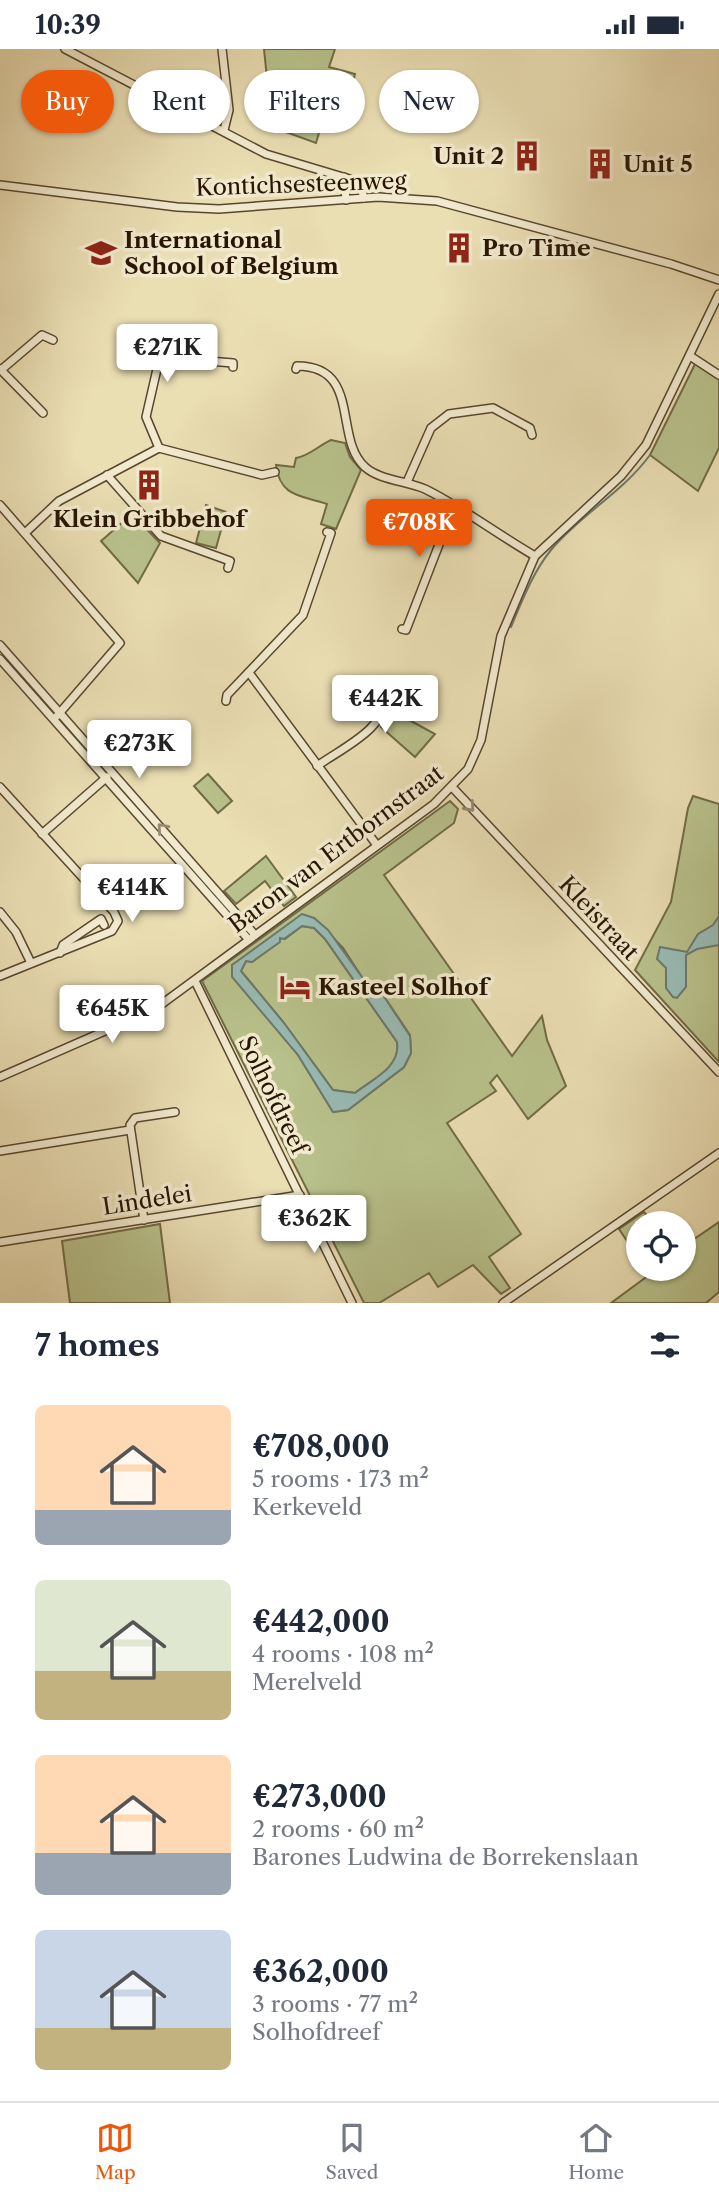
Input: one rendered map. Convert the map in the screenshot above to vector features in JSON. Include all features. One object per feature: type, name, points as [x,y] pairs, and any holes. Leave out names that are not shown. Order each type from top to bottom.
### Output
[{"type":"street","points":[[65,49],[128,81]]},
{"type":"street","points":[[222,49],[224,70]]},
{"type":"street","points":[[228,133],[237,141],[266,154],[360,184],[364,198]]},
{"type":"street","points":[[344,177],[346,200]]},
{"type":"street","name":"Kontichsesteenweg","points":[[0,185],[177,207],[283,206],[402,197],[475,209],[719,280]]},
{"type":"street","name":"Baron van Ertbornstraat","points":[[0,1077],[140,1018],[195,981],[453,788],[468,769],[481,740],[501,636],[535,555],[621,475],[646,445],[719,294]]},
{"type":"street","points":[[43,414],[1,369],[42,335],[53,340]]},
{"type":"street","points":[[690,356],[719,375]]},
{"type":"street","points":[[159,448],[146,417],[156,369],[163,362],[178,358],[233,363],[233,367]]},
{"type":"street","points":[[296,369],[297,366],[307,366],[322,373],[341,394],[352,451],[365,468],[407,482],[535,555]]},
{"type":"street","points":[[407,482],[431,428],[449,414],[493,408],[530,428],[532,435]]},
{"type":"street","points":[[25,533],[59,501],[159,448],[262,475],[275,472]]},
{"type":"street","points":[[107,475],[152,530],[172,542],[230,561],[228,568]]},
{"type":"street","points":[[0,505],[120,643],[53,720]]},
{"type":"street","points":[[402,629],[407,630],[440,542],[458,510]]},
{"type":"street","points":[[226,701],[227,695],[250,674],[303,615],[331,533],[327,531]]},
{"type":"street","points":[[0,645],[113,772],[252,937]]},
{"type":"street","points":[[0,659],[252,937]]},
{"type":"street","points":[[250,674],[376,845]]},
{"type":"street","points":[[317,766],[382,719],[389,691],[385,690]]},
{"type":"street","points":[[42,834],[113,772]]},
{"type":"street","points":[[0,787],[114,912],[118,921],[113,930],[0,976]]},
{"type":"street","name":"Kleistraat","points":[[453,788],[719,1072]]},
{"type":"street","points":[[0,912],[18,936],[31,963]]},
{"type":"street","points":[[60,953],[63,945],[100,919],[104,925]]},
{"type":"street","name":"Solhofdreef","points":[[195,981],[352,1303]]},
{"type":"street","points":[[144,1220],[130,1130],[135,1118],[175,1112]]},
{"type":"street","points":[[0,1151],[130,1130]]},
{"type":"street","points":[[503,1303],[719,1153]]},
{"type":"street","name":"Lindelei","points":[[0,1242],[300,1195]]},
{"type":"green space","points":[[264,49],[335,49],[329,67],[340,70],[266,70]]},
{"type":"green space","points":[[288,133],[319,133],[316,143]]},
{"type":"green space","points":[[697,360],[719,375],[719,448],[698,491],[650,455]]},
{"type":"green space","points":[[331,440],[345,443],[350,457],[361,470],[336,529],[321,524],[327,504],[287,489],[278,475],[276,465],[294,467],[296,458]]},
{"type":"green space","points":[[206,505],[226,512],[216,548],[196,543]]},
{"type":"green space","points":[[132,514],[160,543],[138,583],[101,541]]},
{"type":"green space","points":[[391,710],[435,734],[415,757],[381,727]]},
{"type":"green space","points":[[208,774],[232,801],[218,813],[194,786]]},
{"type":"green space","points":[[693,796],[719,804],[719,1062],[635,970],[671,902],[688,808]]},
{"type":"green space","points":[[450,801],[458,809],[454,823],[384,875],[512,1056],[542,1016],[547,1040],[566,1086],[528,1119],[497,1075],[490,1083],[496,1091],[447,1123],[521,1234],[489,1257],[510,1288],[501,1294],[473,1265],[438,1287],[429,1273],[379,1303],[364,1303],[202,981]],"holes":[[[314,918],[343,948],[367,985],[379,989],[410,1035],[411,1053],[404,1067],[348,1110],[333,1112],[298,1055],[232,965]]]},
{"type":"green space","points":[[266,856],[296,897],[284,906],[265,881],[236,904],[224,891]]},
{"type":"green space","points":[[302,926],[314,928],[325,939],[397,1042],[395,1059],[390,1066],[355,1093],[333,1090],[284,1023],[241,971],[246,961],[252,962],[279,942],[280,938],[285,939]]},
{"type":"green space","points":[[719,1222],[719,1292],[706,1303],[611,1303],[641,1281],[696,1281],[696,1238]]},
{"type":"green space","points":[[160,1224],[170,1303],[70,1303],[62,1241]]},
{"type":"green space","points":[[626,1224],[626,1240],[619,1229]]},
{"type":"water","points":[[302,914],[314,918],[328,930],[367,984],[379,989],[410,1036],[411,1053],[404,1067],[348,1110],[333,1112],[298,1055],[232,977],[232,965]],"holes":[[[302,926],[314,928],[325,939],[397,1042],[395,1059],[384,1072],[355,1093],[333,1090],[284,1023],[241,971],[246,961],[252,962],[280,942],[280,938],[284,939]]]},
{"type":"water","points":[[719,916],[719,945],[697,949],[686,955],[686,987],[677,998],[673,997],[666,988],[666,968],[657,959],[660,947],[687,952],[698,934],[713,925]]},
{"type":"waterway","points":[[511,627],[533,577],[551,550],[575,525],[627,481],[650,455]]},
{"type":"place","name":"Unit 2","points":[[527,156]]},
{"type":"place","name":"Unit 5","points":[[600,164]]},
{"type":"place","name":"Pro Time","points":[[459,248]]},
{"type":"place","name":"International School of Belgium","points":[[101,253]]},
{"type":"place","name":"Klein Gribbehof","points":[[149,485]]},
{"type":"place","name":"Kasteel Solhof","points":[[295,987]]}]
